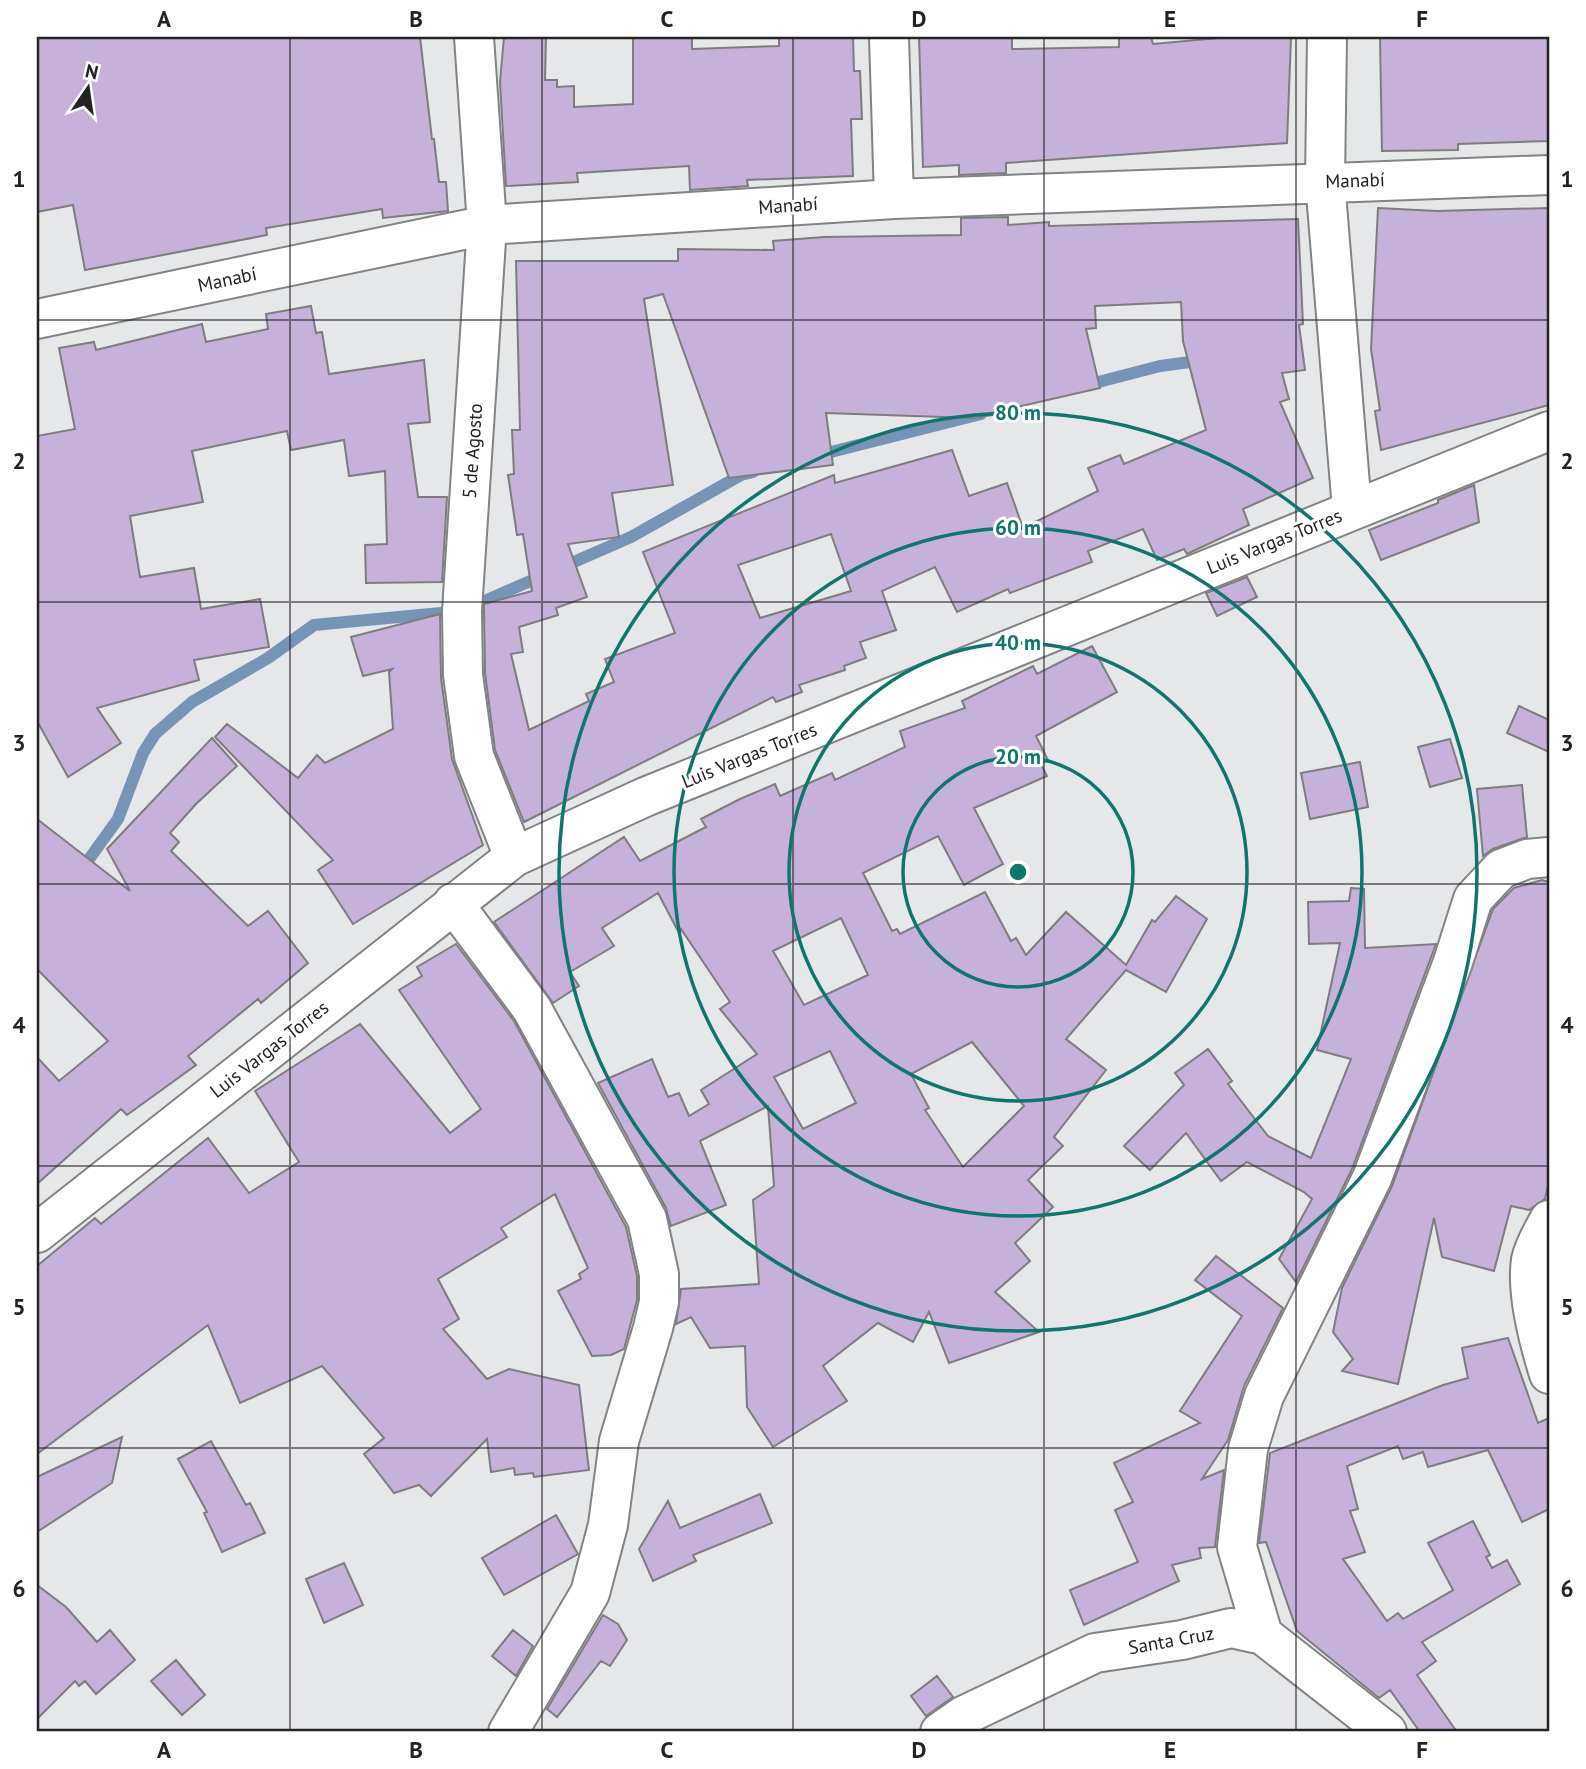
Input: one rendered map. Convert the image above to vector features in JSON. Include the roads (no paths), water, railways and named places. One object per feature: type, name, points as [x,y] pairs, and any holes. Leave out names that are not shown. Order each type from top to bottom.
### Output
[{"type":"street","name":"5 de Agosto","points":[[474,37],[487,225],[462,611],[463,675],[474,756],[514,857]]},
{"type":"street","points":[[889,37],[894,199]]},
{"type":"street","points":[[1327,37],[1325,181],[1352,509]]},
{"type":"street","name":"Manabí","points":[[37,319],[487,225],[894,199],[1325,181],[1549,175]]},
{"type":"street","name":"Luis Vargas Torres","points":[[37,1233],[514,857],[645,797],[1549,431]]},
{"type":"street","points":[[1263,1635],[1237,1547],[1248,1449],[1265,1396],[1372,1178],[1453,962],[1473,899],[1502,869],[1527,859],[1549,856]]},
{"type":"street","points":[[453,903],[532,1009],[647,1219],[659,1274],[659,1302],[619,1441],[608,1525],[590,1593],[508,1732]]},
{"type":"street","points":[[1549,1220],[1531,1259],[1540,1282],[1538,1339],[1549,1374]]},
{"type":"street","name":"Santa Cruz","points":[[940,1732],[963,1716],[1095,1653],[1182,1640],[1231,1628],[1263,1635],[1387,1732]]},
{"type":"waterway","points":[[1083,386],[1160,366],[1205,360]]},
{"type":"waterway","points":[[815,456],[981,414]]},
{"type":"waterway","points":[[560,568],[631,537],[741,475],[753,472]]},
{"type":"waterway","points":[[79,873],[118,819],[143,753],[155,734],[192,702],[268,658],[314,625],[462,611],[544,575]]}]
